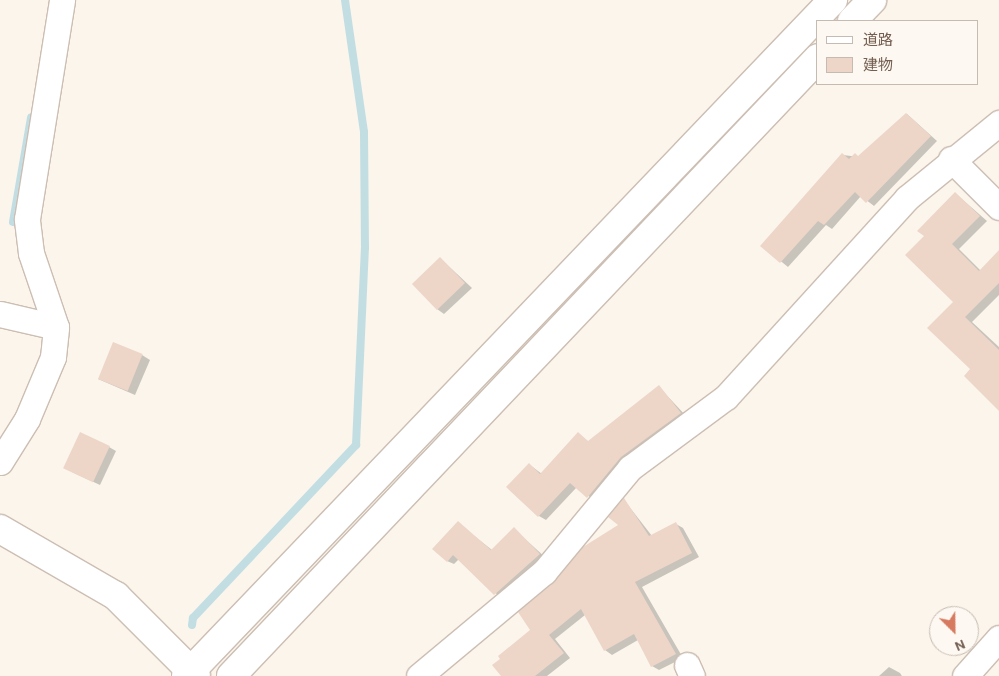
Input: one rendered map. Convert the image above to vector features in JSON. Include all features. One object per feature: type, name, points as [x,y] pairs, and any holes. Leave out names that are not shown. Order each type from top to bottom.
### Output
[{"type":"street","points":[[0,462],[46,378],[56,327],[31,253],[27,219],[62,0]]},
{"type":"street","points":[[0,529],[116,596],[191,674],[833,0]]},
{"type":"street","points":[[853,20],[872,0]]},
{"type":"street","points":[[231,676],[816,60]]},
{"type":"street","points":[[419,676],[544,572],[630,468],[726,397],[907,198],[951,159],[999,123]]},
{"type":"street","points":[[951,159],[999,207]]},
{"type":"street","points":[[0,314],[56,327]]},
{"type":"street","points":[[965,676],[999,638]]},
{"type":"building","points":[[906,113],[931,136],[866,203],[855,192],[824,225],[818,221],[780,263],[760,246],[842,153],[849,159],[855,153],[858,156]]},
{"type":"building","points":[[955,192],[980,216],[952,244],[979,271],[999,250],[999,283],[965,317],[999,350],[999,411],[964,376],[970,369],[927,328],[953,302],[905,255],[924,236],[917,231]]},
{"type":"building","points":[[440,257],[465,283],[437,310],[412,284]]},
{"type":"building","points":[[113,342],[143,354],[128,391],[98,379]]},
{"type":"building","points":[[659,385],[681,413],[621,457],[587,498],[570,483],[538,517],[506,487],[529,463],[540,474],[578,432],[588,441]]},
{"type":"building","points":[[80,432],[110,446],[93,482],[63,468]]},
{"type":"building","points":[[624,498],[649,536],[676,522],[692,553],[635,582],[676,654],[651,667],[634,634],[604,651],[581,609],[549,635],[564,653],[535,676],[501,676],[492,665],[500,659],[498,656],[530,630],[518,612],[553,583],[583,547],[618,525],[608,517]]},
{"type":"building","points":[[458,521],[491,550],[514,527],[540,554],[494,595],[453,555],[447,562],[432,549]]},
{"type":"waterway","points":[[192,625],[193,618],[356,445],[365,248],[364,132],[345,0]]},
{"type":"waterway","points":[[13,222],[31,118]]}]
